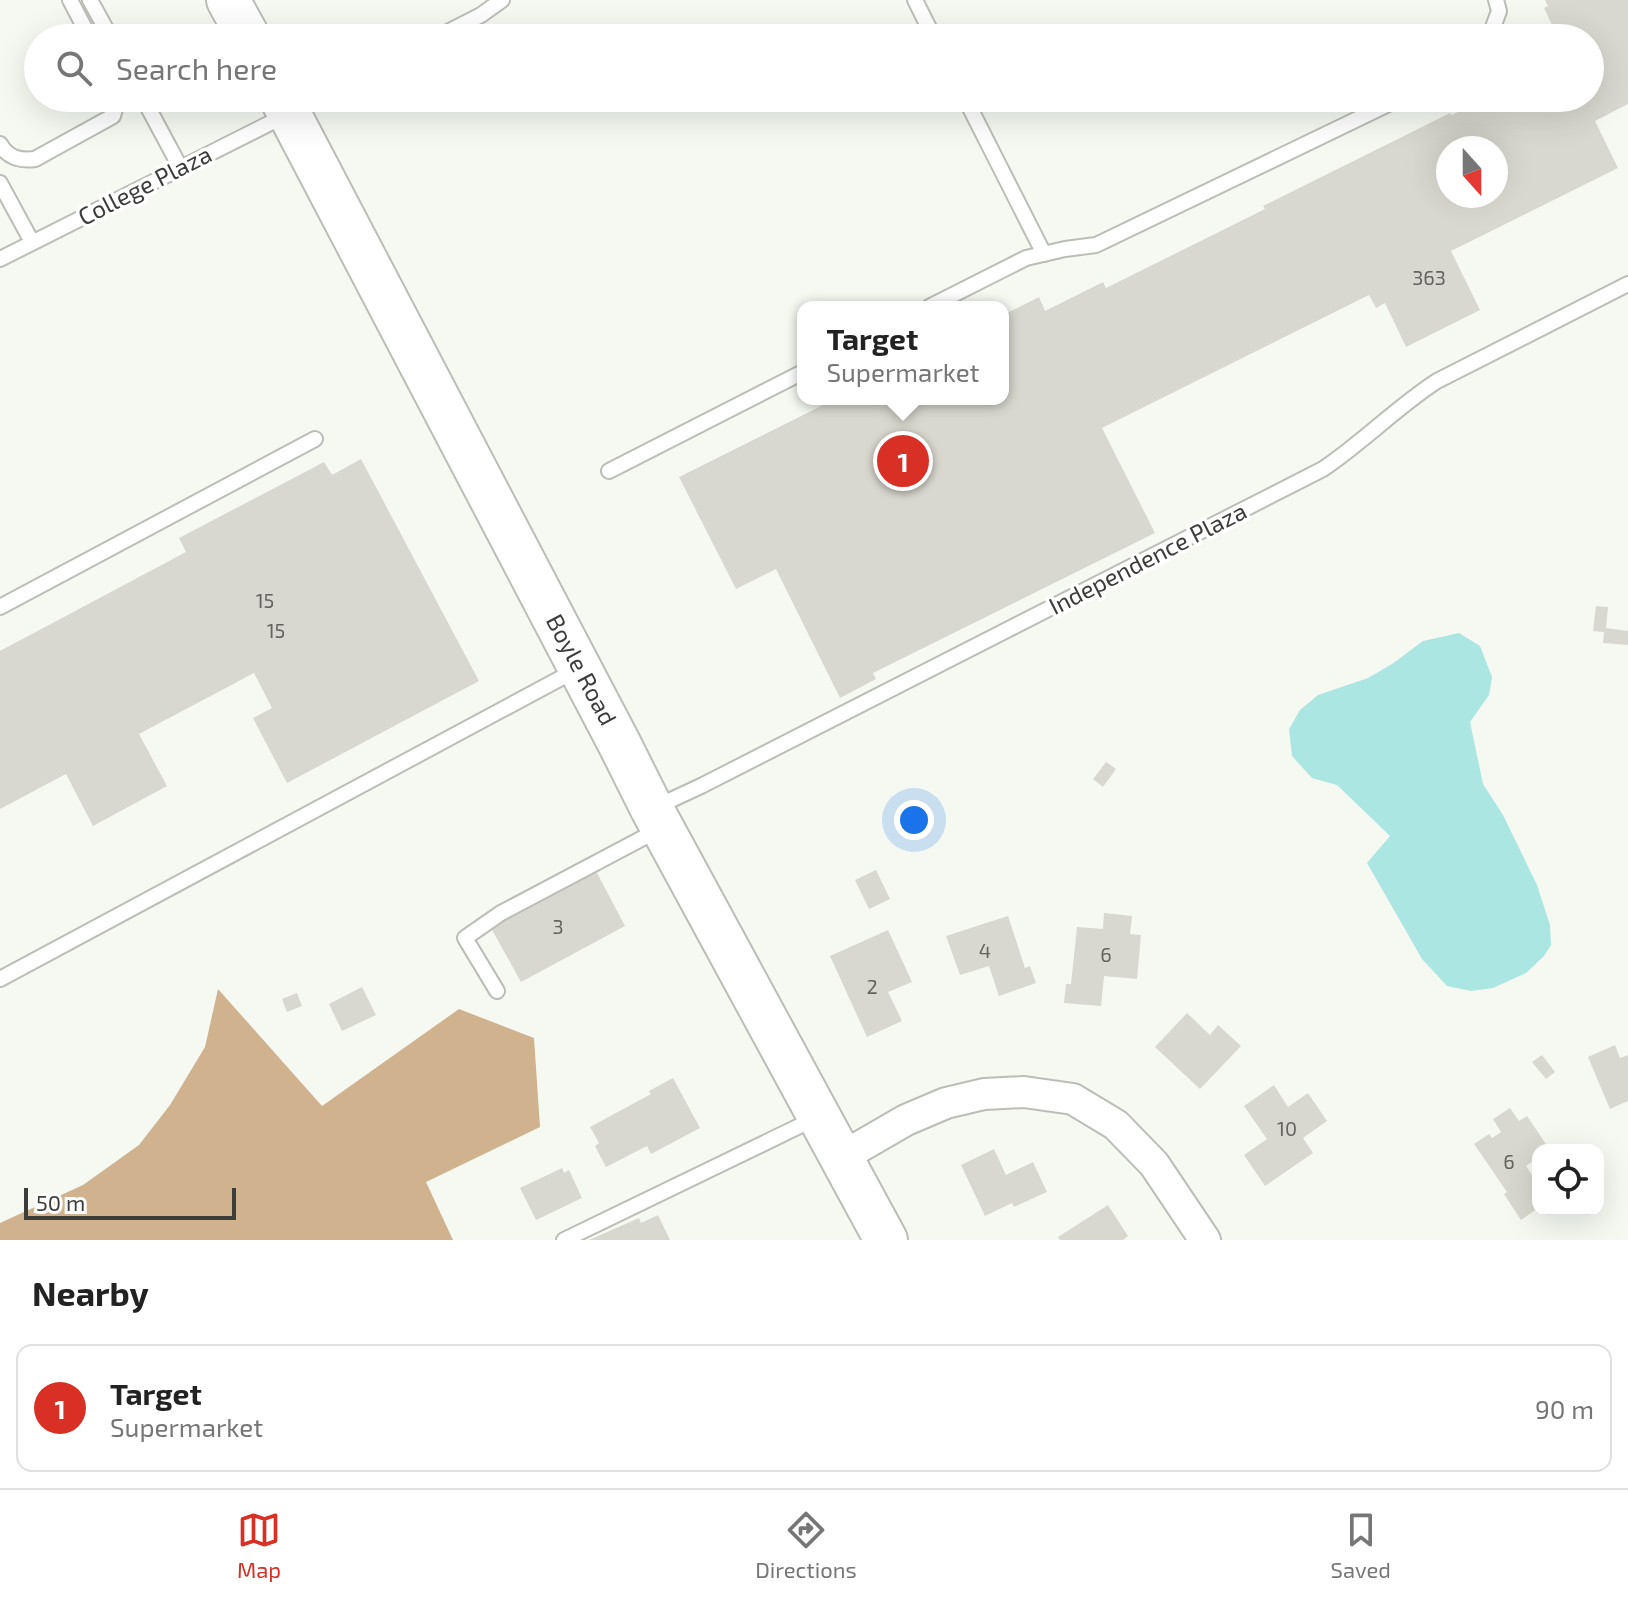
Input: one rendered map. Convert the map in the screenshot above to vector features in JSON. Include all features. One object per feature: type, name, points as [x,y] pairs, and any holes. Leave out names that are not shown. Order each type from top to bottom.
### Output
[{"type":"street","points":[[228,0],[241,24]]},
{"type":"street","name":"Boyle Road","points":[[301,112],[579,668],[886,1240]]},
{"type":"street","points":[[842,1157],[906,1120],[946,1103],[984,1094],[1024,1092],[1073,1099],[1116,1125],[1154,1164],[1205,1240]]},
{"type":"lane","points":[[70,0],[83,24]]},
{"type":"lane","points":[[90,0],[103,24]]},
{"type":"lane","points":[[463,24],[502,0]]},
{"type":"lane","points":[[915,0],[927,24]]},
{"type":"lane","points":[[1494,24],[1499,11],[1496,0]]},
{"type":"lane","points":[[0,144],[10,156],[23,161],[35,159],[113,116],[114,112]]},
{"type":"lane","points":[[151,112],[180,167]]},
{"type":"lane","name":"College Plaza","points":[[0,259],[281,112]]},
{"type":"lane","points":[[972,112],[1044,254]]},
{"type":"lane","points":[[941,301],[1026,258],[1096,245],[1372,112]]},
{"type":"lane","points":[[0,183],[32,242]]},
{"type":"lane","name":"Independence Plaza","points":[[497,991],[465,938],[657,818],[701,786],[1323,469],[1351,451],[1414,396],[1437,381],[1628,284]]},
{"type":"lane","points":[[609,471],[797,375]]},
{"type":"lane","points":[[0,607],[315,439]]},
{"type":"lane","points":[[0,979],[579,668]]},
{"type":"lane","points":[[564,1240],[820,1116]]},
{"type":"shaded area","points":[[218,989],[322,1106],[459,1009],[534,1038],[540,1127],[426,1182],[453,1240],[0,1240],[0,1223],[83,1185],[139,1145],[170,1105],[205,1047]]},
{"type":"water","points":[[1459,633],[1480,646],[1492,677],[1489,695],[1470,722],[1483,784],[1503,815],[1537,885],[1550,925],[1551,945],[1526,973],[1493,988],[1471,991],[1447,986],[1422,959],[1367,863],[1390,836],[1337,785],[1312,778],[1292,756],[1289,729],[1300,710],[1318,695],[1368,678],[1423,641]]},
{"type":"building","points":[[1545,0],[1628,0],[1628,104],[1595,121],[1618,168],[1451,251],[1480,310],[1406,347],[1385,303],[1376,308],[1369,295],[1102,428],[1155,533],[873,673],[876,679],[840,698],[776,569],[736,589],[679,477],[823,405],[1009,405],[1009,312],[1039,297],[1045,311],[1103,282],[1106,288],[1450,113],[1604,112],[1604,24],[1552,24],[1544,8],[1548,6]]},
{"type":"building","points":[[361,459],[479,681],[287,783],[253,718],[272,708],[254,673],[139,734],[167,786],[93,826],[66,774],[0,809],[0,651],[186,552],[179,538],[324,462],[332,475]]},
{"type":"building","points":[[1596,606],[1608,607],[1606,628],[1628,631],[1628,645],[1603,643],[1604,632],[1593,631]]},
{"type":"building","points":[[1106,762],[1116,769],[1103,787],[1093,779]]},
{"type":"building","points":[[876,870],[890,899],[869,909],[855,880]]},
{"type":"building","points":[[596,871],[625,926],[521,982],[491,928]]},
{"type":"building","points":[[1104,913],[1132,916],[1130,934],[1141,935],[1137,979],[1104,976],[1101,1006],[1064,1003],[1066,984],[1071,984],[1077,927],[1103,929]]},
{"type":"building","points":[[1008,916],[1025,968],[1030,966],[1036,983],[999,996],[989,966],[960,975],[946,936]]},
{"type":"building","points":[[888,930],[912,982],[888,992],[902,1021],[867,1037],[830,956]]},
{"type":"building","points":[[362,987],[376,1015],[342,1031],[329,1004]]},
{"type":"building","points":[[297,993],[302,1006],[287,1012],[282,999]]},
{"type":"building","points":[[1187,1013],[1210,1035],[1218,1025],[1241,1046],[1200,1089],[1155,1047]]},
{"type":"building","points":[[1615,1045],[1620,1058],[1628,1055],[1628,1101],[1610,1109],[1588,1057]]},
{"type":"building","points":[[1542,1055],[1555,1072],[1546,1079],[1532,1062]]},
{"type":"building","points":[[673,1078],[700,1128],[651,1154],[647,1146],[606,1167],[595,1146],[599,1143],[590,1127],[651,1094],[649,1091]]},
{"type":"building","points":[[1274,1085],[1288,1107],[1308,1093],[1327,1121],[1303,1138],[1313,1153],[1265,1186],[1244,1155],[1267,1139],[1244,1106]]},
{"type":"building","points":[[1510,1108],[1519,1121],[1527,1116],[1546,1144],[1532,1144],[1532,1162],[1526,1166],[1532,1175],[1532,1212],[1521,1220],[1504,1194],[1507,1192],[1474,1144],[1489,1134],[1492,1138],[1501,1132],[1493,1119]]},
{"type":"building","points":[[994,1149],[1006,1175],[1033,1162],[1047,1192],[985,1216],[961,1165]]},
{"type":"building","points":[[562,1168],[564,1173],[569,1170],[582,1198],[536,1220],[520,1188]]},
{"type":"building","points":[[1108,1205],[1128,1236],[1123,1240],[1060,1240],[1058,1237]]},
{"type":"building","points":[[658,1215],[670,1240],[589,1240],[639,1218],[641,1223]]},
{"type":"place","name":"Target","points":[[903,461]]}]
